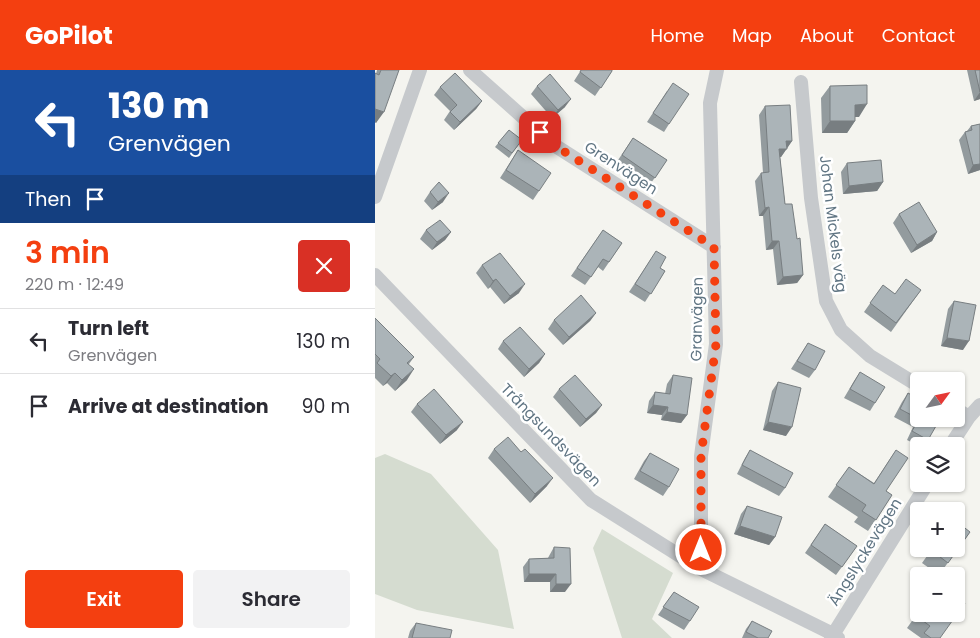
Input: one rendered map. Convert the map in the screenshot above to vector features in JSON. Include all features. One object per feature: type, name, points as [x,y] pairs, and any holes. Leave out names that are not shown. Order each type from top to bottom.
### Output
[{"type":"street","points":[[375,197],[420,70]]},
{"type":"street","name":"Grenvägen","points":[[470,70],[554,145],[714,247]]},
{"type":"street","name":"Granvägen","points":[[701,569],[701,456],[716,344],[710,103],[717,70]]},
{"type":"street","name":"Johan Mickels väg","points":[[801,82],[811,198],[826,301],[841,330],[870,356],[910,380]]},
{"type":"street","name":"Trångsundsvägen","points":[[375,275],[591,500],[701,569],[834,637]]},
{"type":"street","points":[[956,437],[969,417],[980,405]]},
{"type":"street","points":[[965,415],[969,417]]},
{"type":"street","name":"Ängslyckevägen","points":[[834,637],[922,492]]},
{"type":"shaded area","points":[[385,454],[431,474],[498,550],[514,629],[417,610],[375,594],[375,458]]},
{"type":"shaded area","points":[[602,529],[673,573],[652,619],[672,638],[622,638],[593,548]]},
{"type":"building","points":[[381,70],[399,70],[384,112],[375,109],[375,73],[379,75]]},
{"type":"building","points":[[581,70],[612,71],[601,88],[580,72]]},
{"type":"building","points":[[975,70],[980,70],[980,92]]},
{"type":"building","points":[[455,73],[482,101],[460,122],[450,112],[457,105],[440,87]]},
{"type":"building","points":[[550,74],[571,99],[558,110],[537,86]]},
{"type":"building","points":[[673,83],[689,94],[669,124],[653,113]]},
{"type":"building","points":[[867,85],[867,104],[855,105],[855,121],[830,121],[830,86]]},
{"type":"building","points":[[790,105],[792,141],[786,141],[787,149],[779,149],[785,204],[792,204],[797,239],[800,238],[803,275],[783,277],[779,241],[772,241],[769,207],[765,208],[761,173],[769,172],[765,106]]},
{"type":"building","points":[[980,124],[980,164],[973,165],[965,132],[972,130],[971,126]]},
{"type":"building","points":[[509,130],[522,140],[512,153],[498,143]]},
{"type":"building","points":[[633,138],[667,160],[655,178],[622,155]]},
{"type":"building","points":[[518,150],[551,173],[539,191],[506,170]]},
{"type":"building","points":[[881,160],[883,182],[849,186],[847,163]]},
{"type":"building","points":[[439,182],[449,193],[438,202],[430,192]]},
{"type":"building","points":[[919,202],[937,232],[917,245],[899,214]]},
{"type":"building","points":[[440,220],[451,232],[437,242],[426,230]]},
{"type":"building","points":[[603,230],[622,243],[609,262],[603,259],[591,277],[577,268]]},
{"type":"building","points":[[656,251],[666,257],[660,268],[665,271],[651,294],[635,284]]},
{"type":"building","points":[[500,253],[525,284],[510,296],[496,279],[493,281],[482,265]]},
{"type":"building","points":[[906,279],[921,290],[896,323],[870,303],[883,285],[895,294]]},
{"type":"building","points":[[581,295],[596,313],[569,337],[554,320]]},
{"type":"building","points":[[954,301],[976,305],[969,341],[947,338]]},
{"type":"building","points":[[375,318],[414,357],[407,363],[414,369],[402,380],[395,373],[391,376],[377,363],[380,359],[375,354]]},
{"type":"building","points":[[520,327],[545,354],[529,369],[503,341]]},
{"type":"building","points":[[808,343],[825,351],[815,370],[797,361]]},
{"type":"building","points":[[860,372],[885,387],[875,403],[850,389]]},
{"type":"building","points":[[575,375],[602,405],[586,419],[559,389]]},
{"type":"building","points":[[673,375],[692,378],[687,415],[667,412],[668,407],[653,405],[655,392],[670,394]]},
{"type":"building","points":[[778,382],[801,388],[792,427],[768,422]]},
{"type":"building","points":[[434,389],[463,422],[446,435],[417,404]]},
{"type":"building","points":[[908,393],[910,394],[910,414],[900,409]]},
{"type":"building","points":[[914,428],[935,428],[930,437],[923,437],[912,431]]},
{"type":"building","points":[[508,437],[521,452],[525,449],[553,478],[535,494],[494,449]]},
{"type":"building","points":[[750,450],[793,473],[785,488],[742,465]]},
{"type":"building","points":[[896,450],[908,458],[886,491],[892,495],[876,520],[862,511],[866,505],[836,485],[849,467],[874,484]]},
{"type":"building","points":[[650,453],[679,469],[669,487],[640,471]]},
{"type":"building","points":[[747,506],[782,517],[775,537],[740,526]]},
{"type":"building","points":[[825,524],[857,546],[842,567],[811,545]]},
{"type":"building","points":[[965,528],[970,532],[965,539]]},
{"type":"building","points":[[554,547],[570,548],[571,584],[556,584],[556,574],[529,574],[529,559],[554,558]]},
{"type":"building","points":[[940,557],[952,557],[948,563]]},
{"type":"building","points":[[674,592],[699,607],[690,621],[663,607]]},
{"type":"building","points":[[752,621],[772,631],[768,638],[758,638],[746,632]]},
{"type":"building","points":[[925,622],[951,622],[940,638],[931,638],[924,633],[930,626]]},
{"type":"building","points":[[416,623],[452,630],[450,638],[412,638]]},
{"type":"route","points":[[540,132],[554,145],[714,247],[716,344],[701,456],[701,550]]}]
